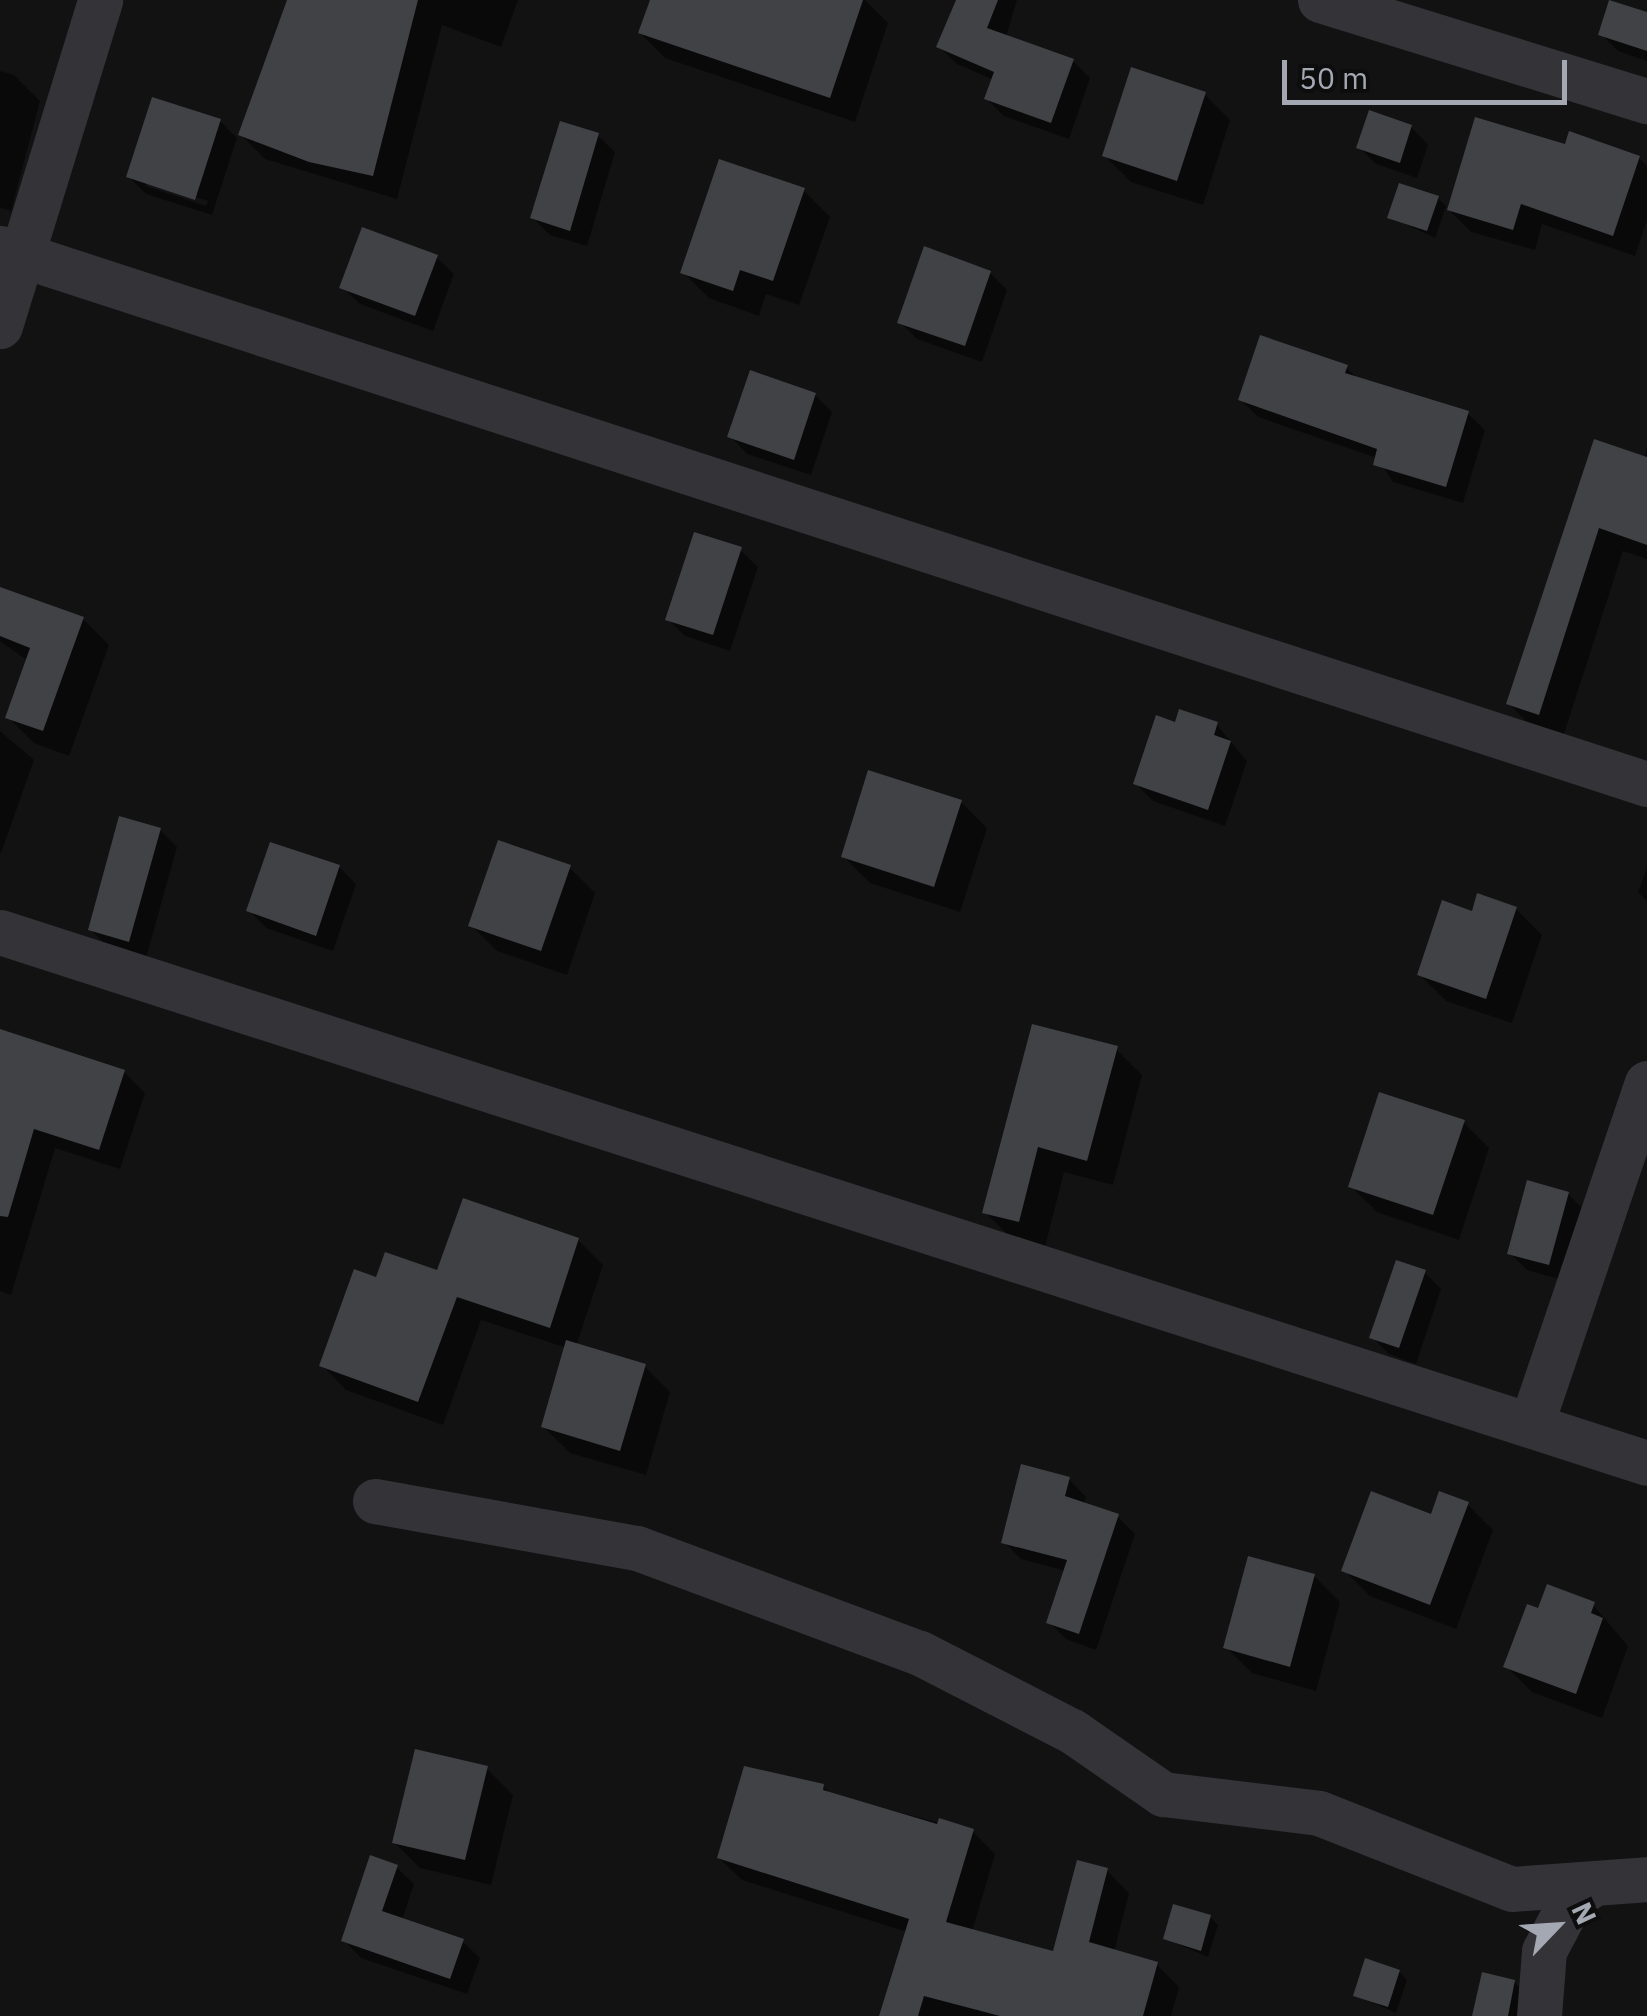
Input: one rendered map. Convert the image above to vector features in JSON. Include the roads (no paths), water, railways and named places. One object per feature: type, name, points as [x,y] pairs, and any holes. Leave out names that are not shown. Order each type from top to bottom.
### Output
[{"type":"street","points":[[0,326],[12,251],[100,0]]},
{"type":"street","points":[[1320,0],[1647,100]]},
{"type":"street","points":[[12,251],[1647,784]]},
{"type":"street","points":[[0,932],[1647,1463]]},
{"type":"street","points":[[1530,1425],[1647,1083]]},
{"type":"street","points":[[374,1500],[636,1548],[920,1653],[1072,1731],[1163,1794],[1319,1813],[1512,1889],[1647,1879]]},
{"type":"street","points":[[1539,2016],[1544,1951],[1572,1898],[1594,1884]]},
{"type":"street","points":[[1512,1889],[1544,1951]]}]
